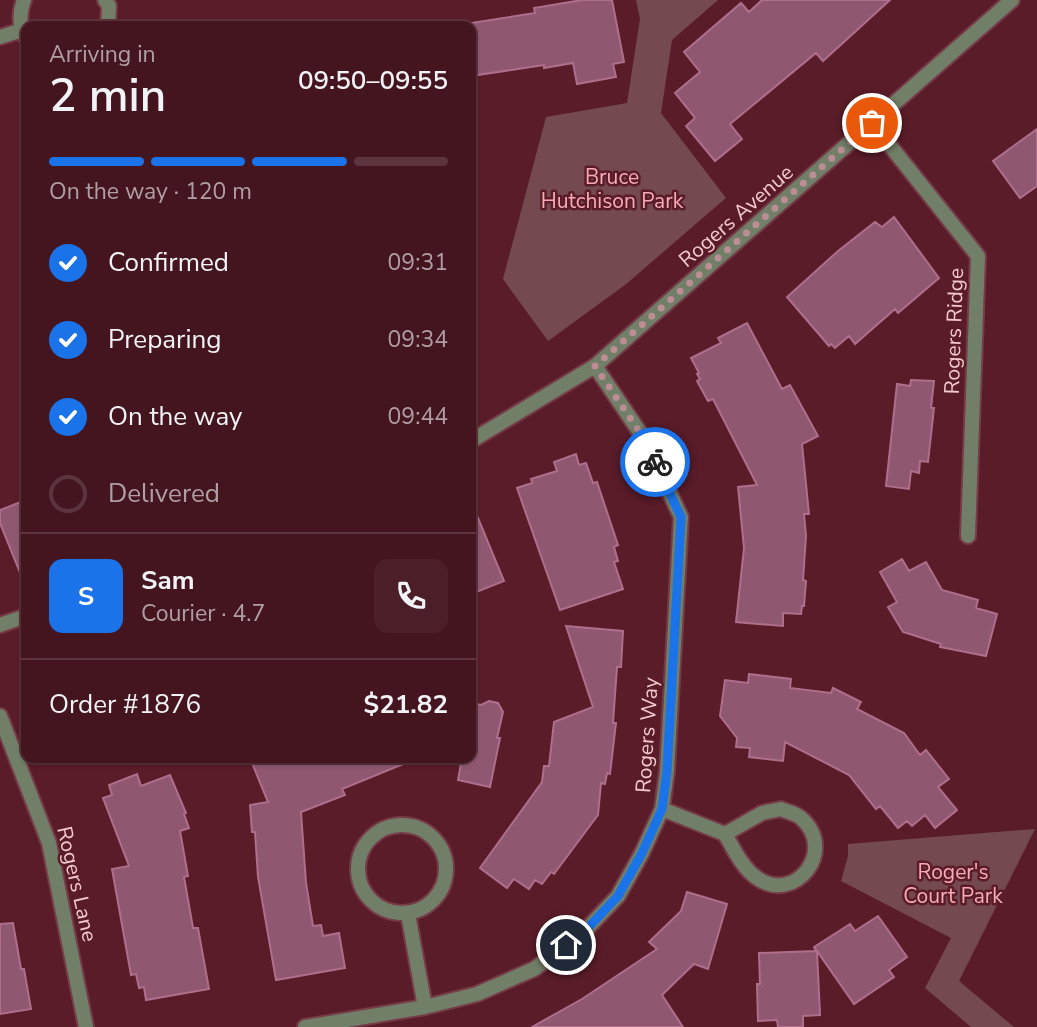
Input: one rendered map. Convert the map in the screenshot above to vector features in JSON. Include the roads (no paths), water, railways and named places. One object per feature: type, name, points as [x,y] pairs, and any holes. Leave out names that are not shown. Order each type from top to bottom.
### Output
[{"type":"street","points":[[22,21],[20,9],[24,0]]},
{"type":"street","points":[[106,0],[108,21]]},
{"type":"street","name":"Rogers Avenue","points":[[476,438],[595,366],[1012,0]]},
{"type":"street","points":[[0,37],[21,34]]},
{"type":"street","name":"Rogers Ridge","points":[[872,123],[978,256],[968,536]]},
{"type":"street","name":"Rogers Way","points":[[305,1027],[425,1007],[477,994],[534,969],[583,933],[618,896],[662,809],[667,771],[681,517],[645,440],[595,366]]},
{"type":"street","points":[[0,625],[21,618]]},
{"type":"street","name":"Rogers Lane","points":[[0,716],[49,843],[86,1027]]},
{"type":"street","points":[[662,809],[725,834],[757,879],[776,885],[795,881],[810,869],[816,850],[812,831],[800,816],[781,809],[762,813],[725,834]]},
{"type":"street","points":[[395,824],[413,826],[429,833],[440,846],[446,862],[446,880],[438,896],[425,907],[408,914],[391,912],[375,905],[363,892],[357,876],[358,858],[366,842],[379,830],[395,824]]},
{"type":"street","points":[[408,914],[425,1007]]},
{"type":"park label","name":"Bruce Hutchison Park","points":[[612,189]]},
{"type":"park label","name":"Roger's Court Park","points":[[953,884]]}]
